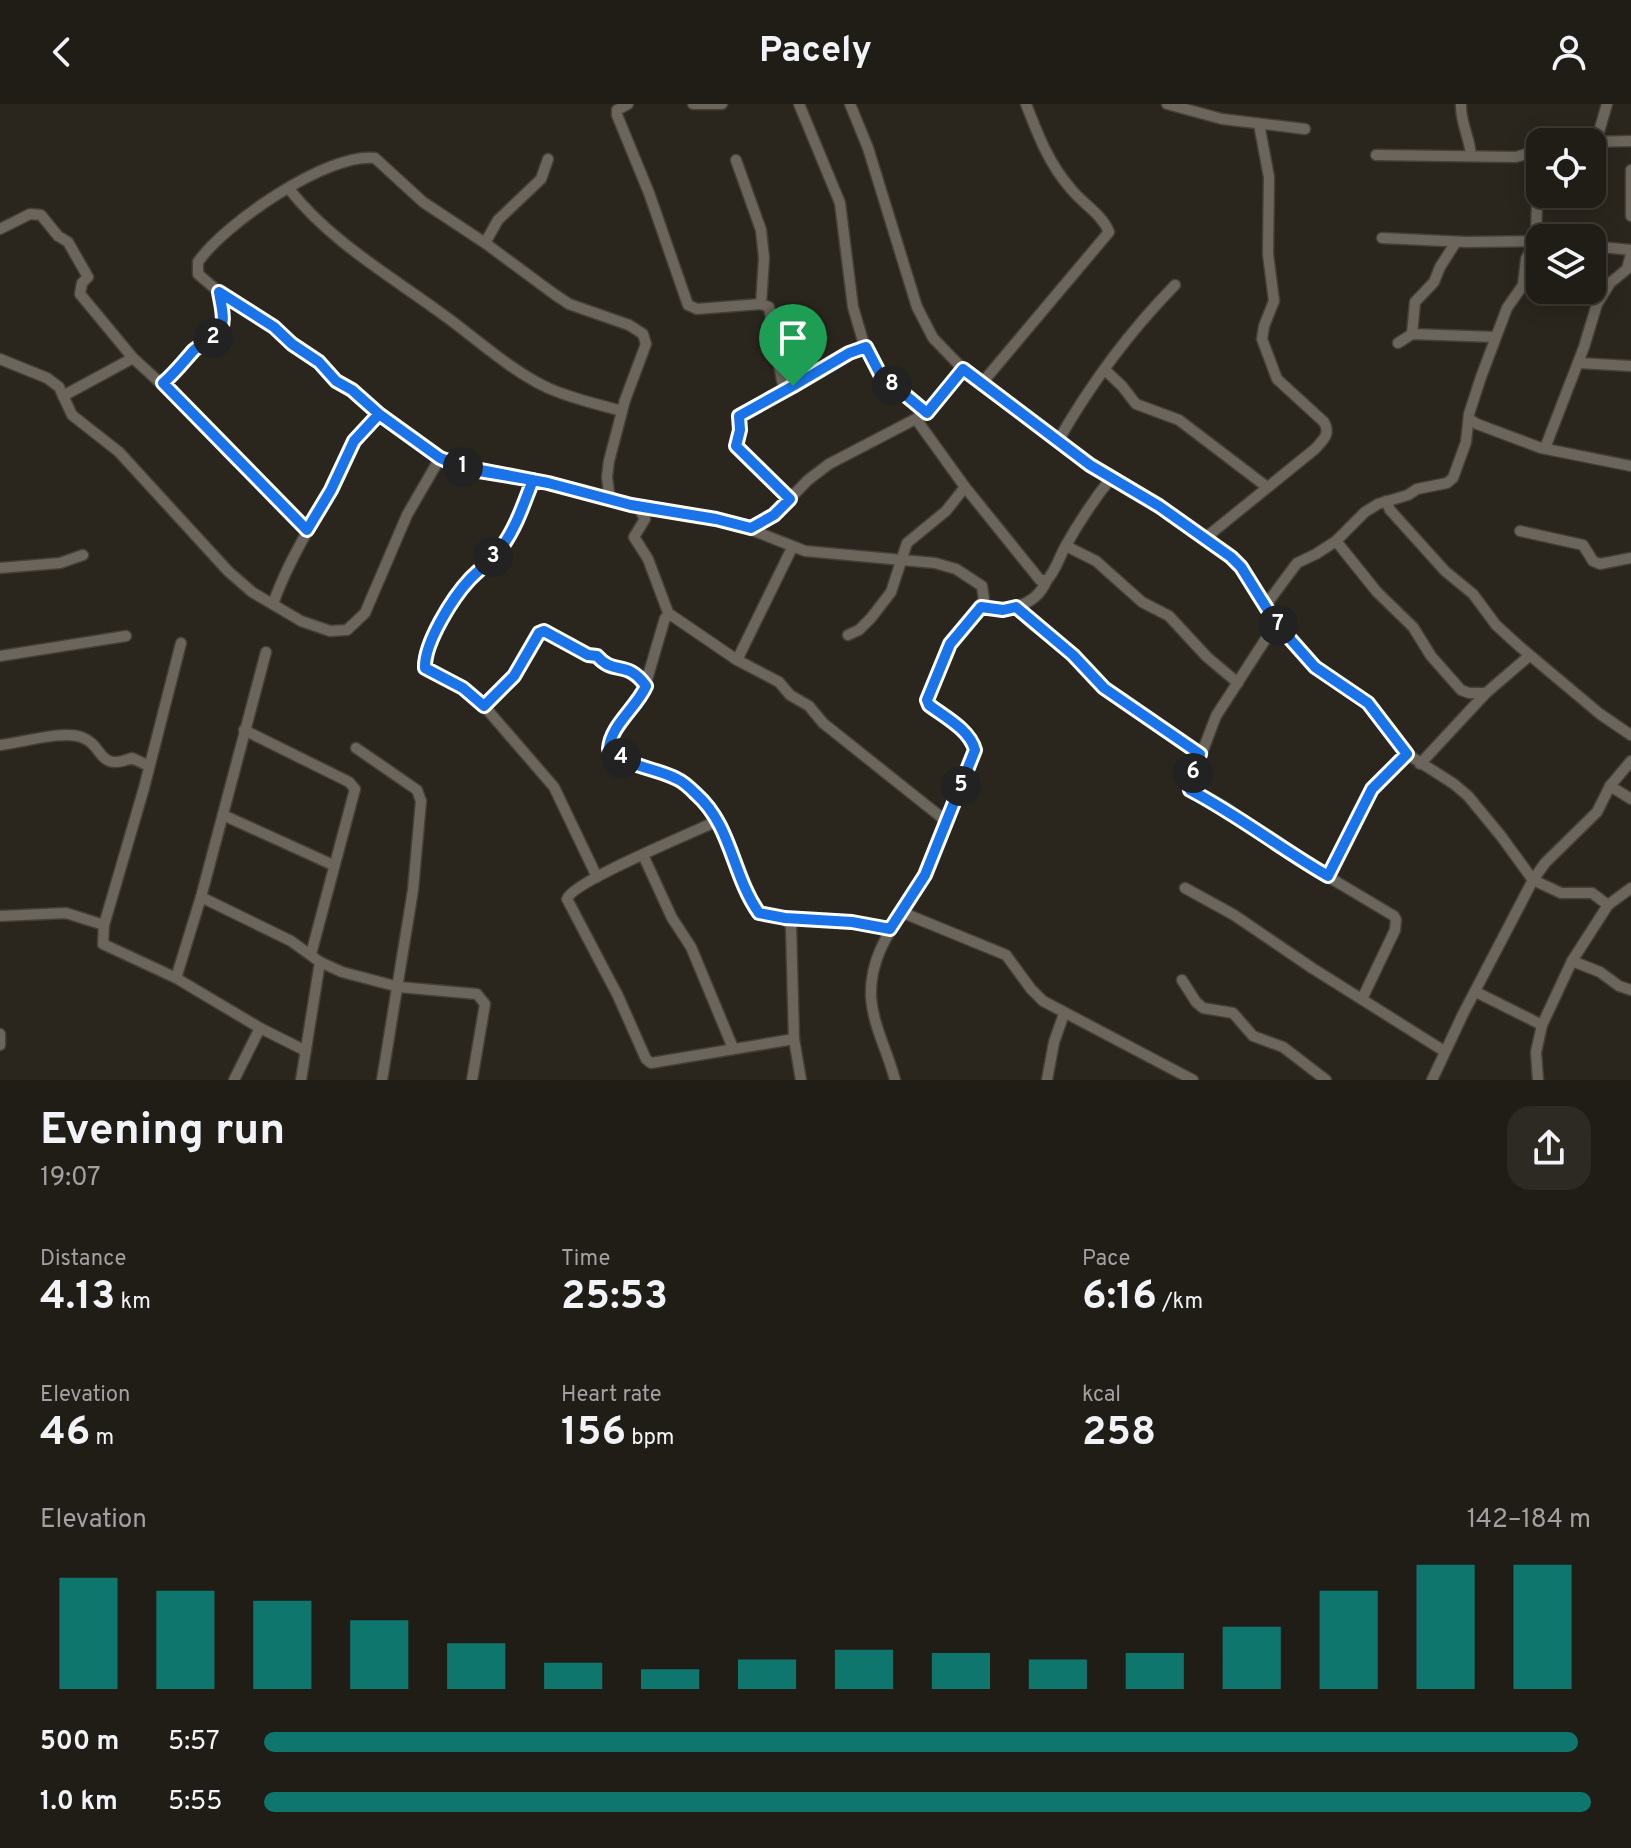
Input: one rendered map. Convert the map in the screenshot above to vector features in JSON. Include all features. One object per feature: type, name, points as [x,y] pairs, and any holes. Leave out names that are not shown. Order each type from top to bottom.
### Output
[{"type":"street","points":[[628,104],[617,110],[617,115],[649,193],[688,305],[697,309],[761,304],[769,307],[782,381],[793,386]]},
{"type":"street","points":[[693,104],[722,104]]},
{"type":"street","points":[[799,104],[840,203],[853,307],[866,347],[880,374],[927,413]]},
{"type":"street","points":[[850,104],[868,148],[923,321],[933,338],[963,369],[1058,441],[1241,567],[1276,623],[1315,667],[1368,703],[1407,754],[1468,796],[1533,880],[1561,893],[1592,893],[1608,905]]},
{"type":"street","points":[[1167,104],[1222,119],[1305,129]]},
{"type":"street","points":[[1461,104],[1471,156]]},
{"type":"street","points":[[1598,128],[1607,104]]},
{"type":"street","points":[[982,383],[1109,232],[1052,165],[1031,105]]},
{"type":"street","points":[[1204,539],[1327,436],[1324,422],[1277,379],[1262,339],[1274,301],[1268,254],[1269,177],[1259,124]]},
{"type":"street","points":[[1606,142],[1631,141]]},
{"type":"street","points":[[1376,155],[1526,158]]},
{"type":"street","points":[[610,500],[607,477],[622,411],[646,344],[643,334],[629,325],[569,304],[423,202],[375,158],[356,159],[289,189],[238,221],[204,252],[196,270],[219,292],[274,327],[336,381],[440,458],[473,470],[533,480],[610,500],[638,507],[716,519],[751,528],[765,538],[792,548],[935,563],[956,569],[982,586],[985,593],[981,607],[950,644],[927,700],[975,745],[925,875],[890,929],[874,963],[871,995],[874,1017],[895,1080]]},
{"type":"street","points":[[485,243],[498,220],[541,179],[548,159]]},
{"type":"street","points":[[736,160],[761,230],[764,258],[761,304]]},
{"type":"street","points":[[1631,170],[1631,216]]},
{"type":"street","points":[[289,189],[308,211],[359,257],[502,360],[544,386],[622,411]]},
{"type":"street","points":[[0,229],[30,214],[45,219],[58,236],[68,242],[88,277],[82,283],[81,296],[133,358],[163,383],[307,530]]},
{"type":"street","points":[[1382,238],[1526,241]]},
{"type":"street","points":[[1412,334],[1415,302],[1434,282],[1456,242]]},
{"type":"street","points":[[1545,448],[1579,363],[1597,304],[1610,283],[1626,276],[1631,252],[1606,248]]},
{"type":"street","points":[[1265,606],[1297,563],[1336,541],[1365,512],[1386,501],[1426,486],[1447,483],[1453,478],[1495,337],[1507,308],[1523,285],[1526,259]]},
{"type":"street","points":[[1058,441],[1075,411],[1146,314],[1175,285]]},
{"type":"street","points":[[163,383],[195,349],[217,336],[223,320],[219,292]]},
{"type":"street","points":[[1398,343],[1412,334],[1495,337]]},
{"type":"street","points":[[790,499],[736,444],[740,432],[739,416],[849,353],[866,347]]},
{"type":"street","points":[[63,396],[133,358]]},
{"type":"street","points":[[0,359],[47,378],[59,387],[72,415],[119,452],[228,571],[252,592],[301,621],[330,631],[347,630],[365,613],[407,515],[440,458]]},
{"type":"street","points":[[1579,363],[1631,366]]},
{"type":"street","points":[[751,528],[774,515],[808,480],[829,464],[927,413],[963,369]]},
{"type":"street","points":[[1105,370],[1136,404],[1179,420],[1267,487]]},
{"type":"street","points":[[273,604],[287,568],[331,490],[354,441],[379,414]]},
{"type":"street","points":[[916,419],[1038,580],[1047,580]]},
{"type":"street","points":[[1469,419],[1545,448],[1631,466]]},
{"type":"street","points":[[981,607],[1003,610],[1016,607],[1039,592],[1058,565],[1091,504],[1112,477]]},
{"type":"street","points":[[533,480],[510,535],[458,594],[433,636],[424,663],[429,672],[454,682],[484,706],[558,793],[597,877]]},
{"type":"street","points":[[848,635],[859,630],[881,607],[896,581],[907,543],[946,511],[965,487]]},
{"type":"street","points":[[1386,501],[1390,510],[1445,571],[1473,594],[1496,625],[1529,656],[1631,735]]},
{"type":"street","points":[[638,507],[645,519],[634,537],[648,559],[669,615],[737,660],[779,682],[790,695],[809,706],[823,723],[946,821]]},
{"type":"street","points":[[1520,531],[1583,545],[1593,561],[1600,564],[1631,558]]},
{"type":"street","points":[[1336,541],[1377,592],[1413,627],[1431,656],[1461,690],[1486,693]]},
{"type":"street","points":[[1066,546],[1096,561],[1137,598],[1169,616],[1207,657],[1238,683]]},
{"type":"street","points":[[737,660],[792,548]]},
{"type":"street","points":[[0,568],[60,563],[83,555]]},
{"type":"street","points":[[1016,607],[1073,655],[1104,688],[1200,754]]},
{"type":"street","points":[[669,615],[660,633],[646,686],[610,741],[609,749],[616,755],[677,779],[702,800],[719,820],[756,909],[763,915],[852,922],[890,929]]},
{"type":"street","points":[[1276,623],[1216,716],[1189,784],[1190,790],[1226,808],[1295,857],[1394,916],[1395,930],[1362,999]]},
{"type":"street","points":[[484,706],[514,676],[542,631],[588,655],[597,656],[604,664],[633,671],[646,686]]},
{"type":"street","points":[[0,656],[126,636]]},
{"type":"street","points":[[181,643],[104,925],[102,942],[105,947],[176,978],[260,1028],[306,1051]]},
{"type":"street","points":[[176,978],[201,897],[266,652]]},
{"type":"street","points":[[1420,764],[1486,693],[1529,656]]},
{"type":"street","points":[[244,730],[354,786],[356,793],[333,865],[315,958],[301,1080]]},
{"type":"street","points":[[0,745],[76,736],[84,738],[108,761],[120,763],[132,758],[149,766]]},
{"type":"street","points":[[356,748],[420,795],[415,878],[382,1080]]},
{"type":"street","points":[[1328,876],[1372,789],[1407,754]]},
{"type":"street","points":[[1432,1080],[1533,880],[1545,863],[1597,812],[1610,786],[1631,761]]},
{"type":"street","points":[[1610,786],[1631,799]]},
{"type":"street","points":[[223,815],[333,865]]},
{"type":"street","points":[[719,820],[597,877],[570,893],[567,899],[618,996],[646,1059],[658,1064],[794,1039]]},
{"type":"street","points":[[643,855],[672,918],[691,947],[733,1048]]},
{"type":"street","points":[[1185,888],[1234,915],[1444,1051]]},
{"type":"street","points":[[1538,1080],[1536,1052],[1542,1025],[1572,961],[1608,905],[1630,891]]},
{"type":"street","points":[[201,897],[268,929],[342,972],[399,987],[477,994],[485,1004],[472,1080]]},
{"type":"street","points":[[901,912],[1006,955],[1038,997],[1064,1014],[1115,1037],[1193,1080]]},
{"type":"street","points":[[0,916],[66,913],[104,925]]},
{"type":"street","points":[[785,918],[791,926],[794,1039],[801,1080]]},
{"type":"street","points":[[1572,961],[1600,972],[1619,986],[1631,990]]},
{"type":"street","points":[[1182,980],[1203,1008],[1233,1013],[1253,1036],[1283,1047],[1326,1080]]},
{"type":"street","points":[[1476,992],[1542,1025]]},
{"type":"street","points":[[1047,1080],[1054,1042],[1064,1014]]},
{"type":"street","points":[[234,1080],[260,1028]]},
{"type":"street","points":[[0,1034],[0,1045]]},
{"type":"route","points":[[793,386],[739,416],[736,446],[790,499],[774,515],[751,528],[729,521],[631,505],[548,483],[533,480],[507,476],[473,470],[455,465],[440,458],[379,414],[354,441],[339,475],[307,530],[163,383],[195,349],[217,336],[223,320],[219,292],[241,305],[253,317],[274,327],[319,362],[336,381],[440,458],[473,470],[533,480],[510,535],[458,594],[433,636],[425,668],[454,682],[484,706],[509,683],[539,633],[544,631],[588,655],[597,656],[604,664],[633,671],[646,686],[610,741],[609,749],[616,755],[677,779],[711,809],[719,820],[756,909],[763,915],[852,922],[890,929],[925,875],[975,750],[973,741],[929,705],[927,700],[950,644],[981,607],[1003,610],[1016,607],[1030,622],[1073,655],[1109,692],[1200,754],[1189,784],[1190,790],[1226,808],[1295,857],[1328,876],[1372,789],[1407,754],[1368,703],[1315,667],[1276,623],[1241,567],[1231,557],[1159,506],[1090,465],[963,369],[927,413],[877,371],[866,347],[849,353],[793,386]]}]
